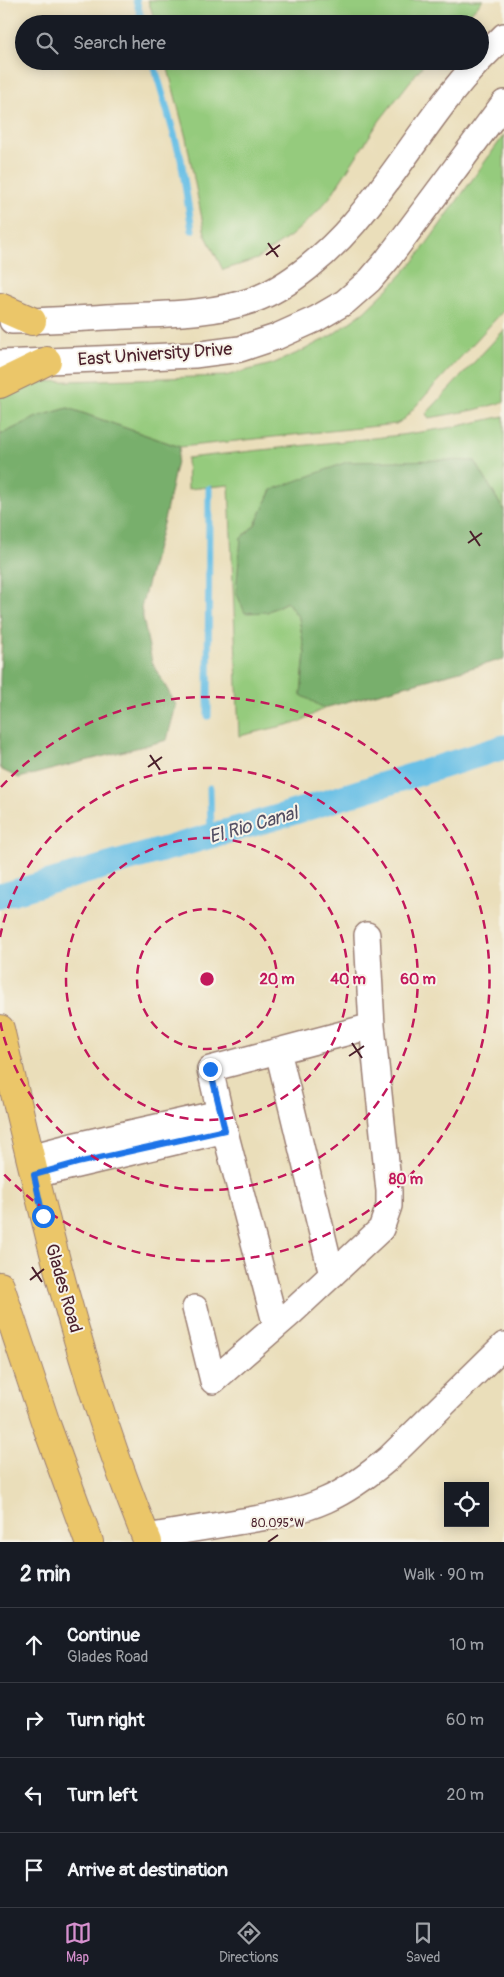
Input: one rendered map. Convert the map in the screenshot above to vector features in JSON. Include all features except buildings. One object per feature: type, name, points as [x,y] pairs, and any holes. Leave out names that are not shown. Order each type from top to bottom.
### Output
[{"type":"main road","points":[[0,307],[32,321]]},
{"type":"main road","points":[[0,384],[46,361]]},
{"type":"main road","name":"Glades Road","points":[[0,1029],[43,1216],[99,1410],[147,1539]]},
{"type":"main road","points":[[0,1286],[46,1424],[89,1542]]},
{"type":"street","points":[[489,51],[504,36]]},
{"type":"street","points":[[0,321],[32,321],[218,310],[255,300],[289,281],[326,252],[354,223],[392,175],[455,87],[471,70]]},
{"type":"street","name":"East University Drive","points":[[0,363],[194,355],[240,349],[276,337],[316,319],[345,302],[370,280],[504,103]]},
{"type":"street","points":[[195,1308],[213,1382],[381,1229],[389,1206],[389,1191],[372,1026],[367,935]]},
{"type":"street","points":[[276,1326],[222,1122],[210,1069],[372,1026]]},
{"type":"street","points":[[278,1051],[332,1274]]},
{"type":"street","points":[[32,1166],[77,1163],[222,1122]]},
{"type":"street","points":[[147,1539],[302,1510],[349,1488],[389,1458],[504,1345]]},
{"type":"green space","points":[[148,0],[483,0],[469,15],[153,15]]},
{"type":"green space","points":[[168,70],[419,70],[380,120],[330,197],[316,213],[292,235],[257,259],[223,270],[205,234],[186,138]]},
{"type":"green space","points":[[504,135],[504,310],[403,420],[396,424],[180,447],[68,408],[37,417],[0,435],[0,397],[11,391],[40,382],[225,376],[272,364],[332,335],[364,312],[415,260]]},
{"type":"green space","points":[[504,330],[504,402],[474,410],[429,418],[426,414]]},
{"type":"green space","points":[[68,408],[180,447],[165,516],[141,608],[152,662],[176,705],[167,740],[19,778],[2,770],[0,767],[2,635],[0,608],[0,435],[37,417]]},
{"type":"green space","points":[[504,416],[504,511],[475,461],[272,490],[255,525],[241,538],[267,612],[287,602],[299,618],[305,653],[301,694],[324,708],[300,722],[239,736],[229,485],[188,489],[187,458],[401,435],[454,427]]},
{"type":"green space","points":[[475,461],[504,511],[504,659],[324,708],[301,695],[305,653],[299,618],[287,602],[267,612],[245,613],[236,592],[241,538],[255,525],[272,490],[347,462]]},
{"type":"waterway","points":[[136,0],[140,15]]},
{"type":"waterway","points":[[156,70],[181,159],[192,230]]},
{"type":"waterway","points":[[208,716],[209,489]]},
{"type":"waterway","name":"El Rio Canal","points":[[0,896],[285,815],[504,747]]},
{"type":"waterway","points":[[210,788],[211,836]]},
{"type":"route","points":[[43,1216],[34,1175],[77,1163],[225,1130],[210,1069]]}]
